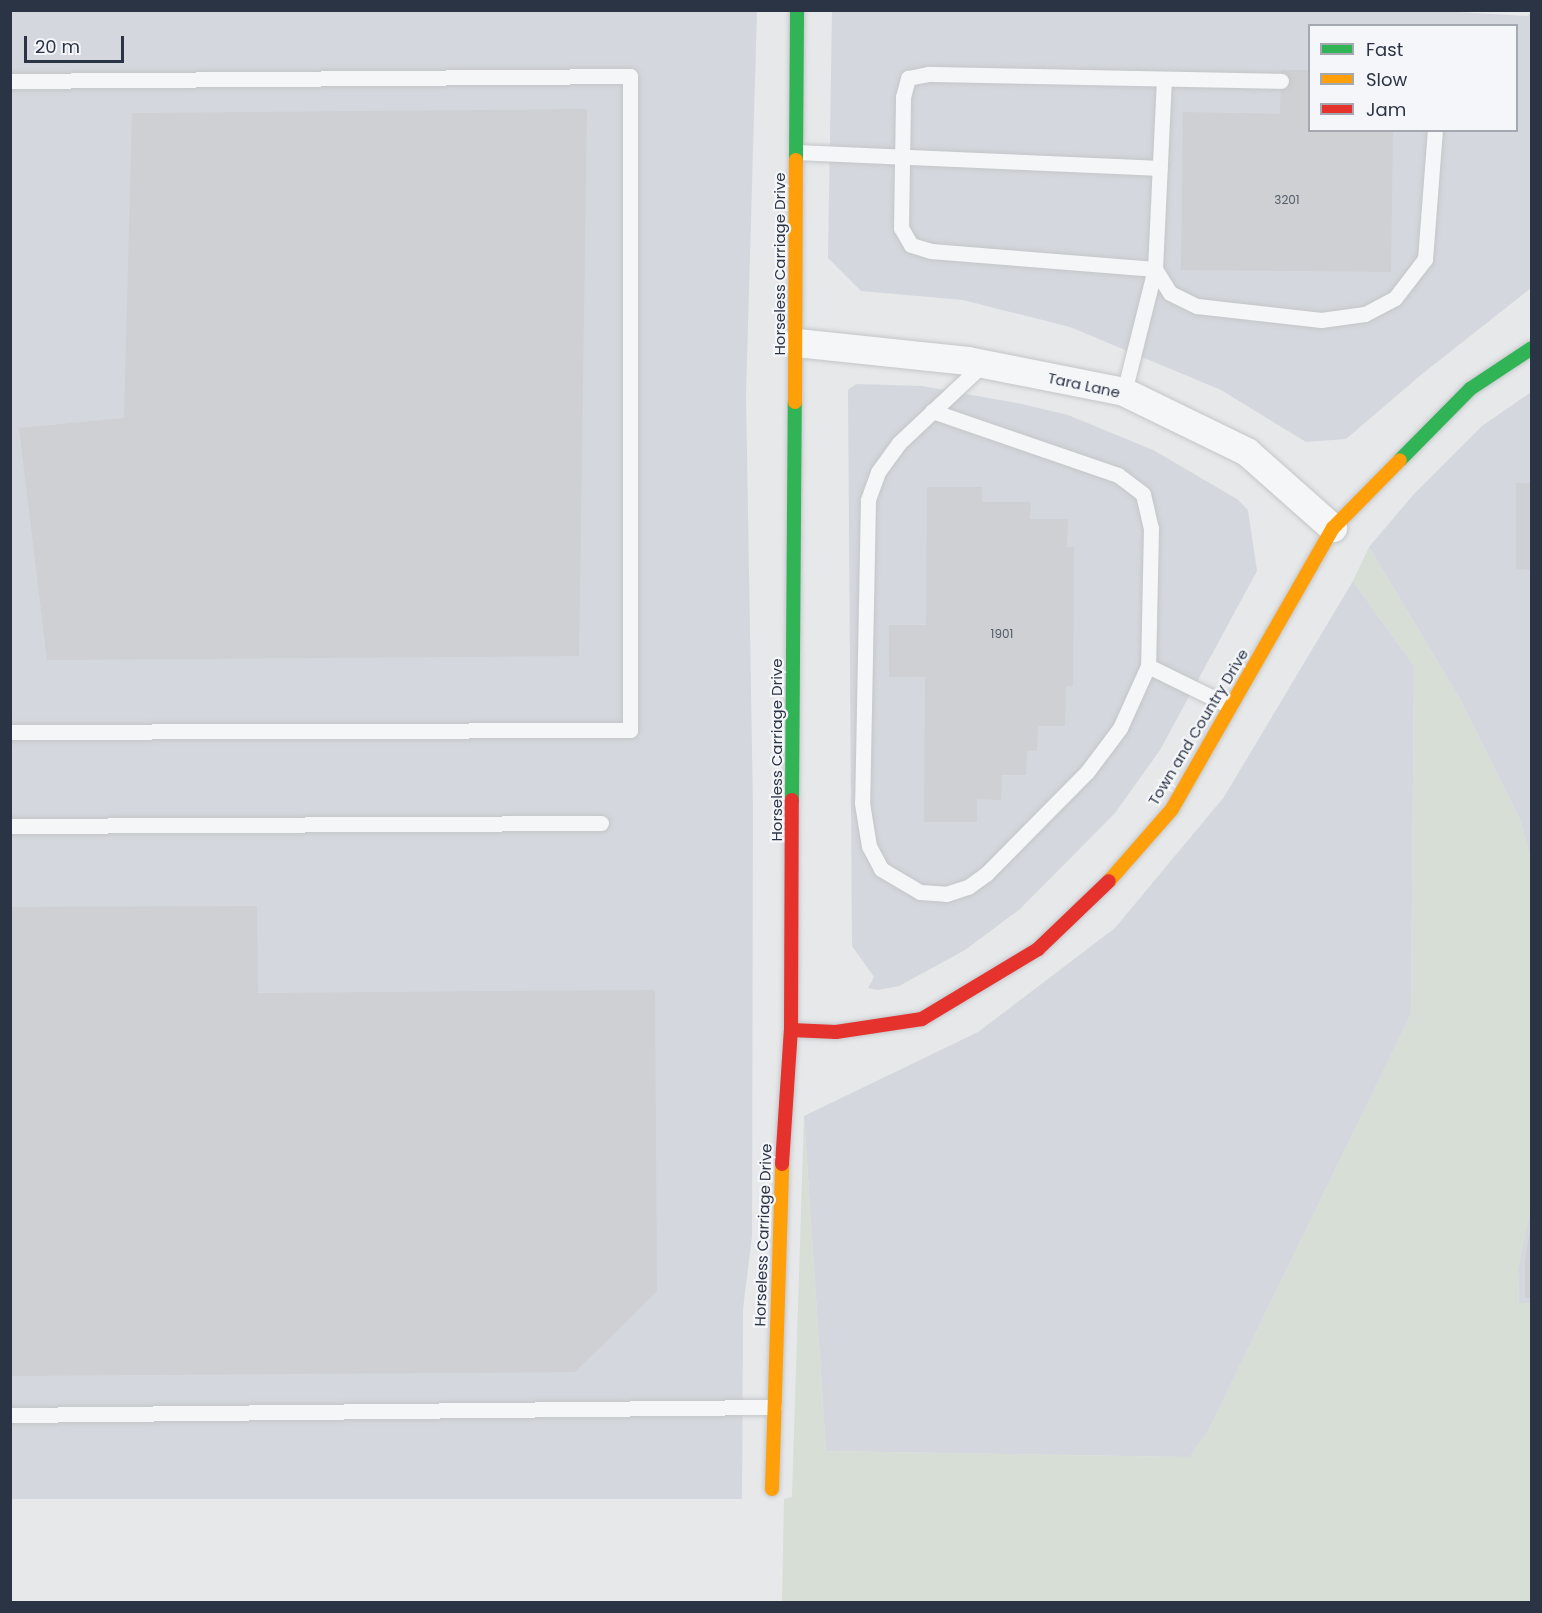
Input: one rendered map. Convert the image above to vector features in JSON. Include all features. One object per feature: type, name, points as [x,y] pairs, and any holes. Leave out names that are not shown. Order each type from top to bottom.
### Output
[{"type":"street","name":"Horseless Carriage Drive","points":[[772,1489],[784,1112],[792,1030],[797,10]]},
{"type":"street","name":"Tara Lane","points":[[797,344],[983,363],[1124,392],[1247,452],[1333,528]]},
{"type":"street","name":"Town and Country Drive","points":[[792,1030],[836,1032],[922,1019],[1038,949],[1109,881],[1172,809],[1333,528],[1470,388],[1532,348]]},
{"type":"lane","points":[[1155,269],[911,246],[901,228],[903,97],[908,78],[928,74],[1281,81]]},
{"type":"lane","points":[[10,81],[630,76],[630,730],[10,732]]},
{"type":"lane","points":[[1124,392],[1155,269],[1164,80]]},
{"type":"lane","points":[[1155,269],[1170,293],[1197,306],[1321,320],[1365,314],[1395,298],[1425,259],[1436,132]]},
{"type":"lane","points":[[797,152],[1160,168]]},
{"type":"lane","points":[[932,411],[1118,475],[1143,494],[1151,528],[1148,666],[1120,728],[1087,772],[978,880],[946,894],[920,892],[881,869],[868,846],[862,803],[868,500],[878,471],[899,443],[932,411],[983,363]]},
{"type":"lane","points":[[1148,666],[1230,706]]},
{"type":"lane","points":[[10,826],[601,823]]},
{"type":"lane","points":[[10,1414],[774,1407]]},
{"type":"shaded area","points":[[1424,10],[1528,16],[1531,11],[1531,288],[1422,374],[1346,439],[1306,442],[1221,390],[1070,327],[963,300],[861,291],[828,258],[832,11]]},
{"type":"shaded area","points":[[11,11],[757,11],[746,395],[753,808],[752,1236],[743,1309],[742,1499],[11,1499]]},
{"type":"shaded area","points":[[856,384],[922,386],[1022,404],[1068,415],[1153,450],[1237,499],[1248,510],[1257,571],[1160,750],[1115,813],[1020,909],[965,950],[899,986],[878,990],[868,988],[874,977],[852,946],[848,390]]},
{"type":"shaded area","points":[[1531,392],[1531,859],[1521,822],[1460,699],[1369,547],[1414,494],[1482,426]]},
{"type":"shaded area","points":[[1369,547],[1460,699],[1521,822],[1531,859],[1532,1205],[1518,1268],[1519,1303],[1532,1303],[1531,1602],[782,1602],[784,1499],[792,1497],[804,1116],[826,1451],[1190,1457],[1209,1429],[1411,1014],[1414,666],[1353,581]]},
{"type":"shaded area","points":[[1353,581],[1414,666],[1411,1014],[1209,1429],[1190,1457],[826,1451],[804,1116],[978,1032],[1115,928],[1224,797]]},
{"type":"shaded area","points":[[1531,1205],[1531,1303],[1519,1303],[1518,1268]]},
{"type":"building","points":[[1281,70],[1308,70],[1308,132],[1393,132],[1391,272],[1181,270],[1183,112],[1280,114]]},
{"type":"building","points":[[587,109],[579,656],[47,660],[19,428],[124,418],[132,113]]},
{"type":"building","points":[[1516,483],[1532,483],[1532,570],[1516,569]]},
{"type":"building","points":[[927,487],[982,487],[982,502],[1031,502],[1030,519],[1068,519],[1067,547],[1074,547],[1073,686],[1066,686],[1065,726],[1038,726],[1037,751],[1027,751],[1026,775],[1002,775],[1001,800],[977,799],[977,822],[924,822],[925,677],[889,677],[889,625],[926,625]]},
{"type":"building","points":[[257,906],[258,993],[655,990],[657,1291],[575,1372],[10,1376],[10,907]]},
{"type":"building","points":[[1530,1231],[1532,1298],[1525,1298],[1525,1261]]},
{"type":"traffic: fast","points":[[796,160],[797,10]]},
{"type":"traffic: fast","points":[[1400,460],[1470,389],[1532,348]]},
{"type":"traffic: fast","points":[[792,800],[795,402]]},
{"type":"traffic: slow","points":[[795,402],[796,160]]},
{"type":"traffic: slow","points":[[1109,881],[1172,809],[1333,528],[1400,460]]},
{"type":"traffic: slow","points":[[772,1489],[782,1164]]},
{"type":"traffic: jam","points":[[782,1164],[791,1030],[792,800]]},
{"type":"traffic: jam","points":[[791,1030],[836,1032],[922,1019],[1038,949],[1109,881]]}]
